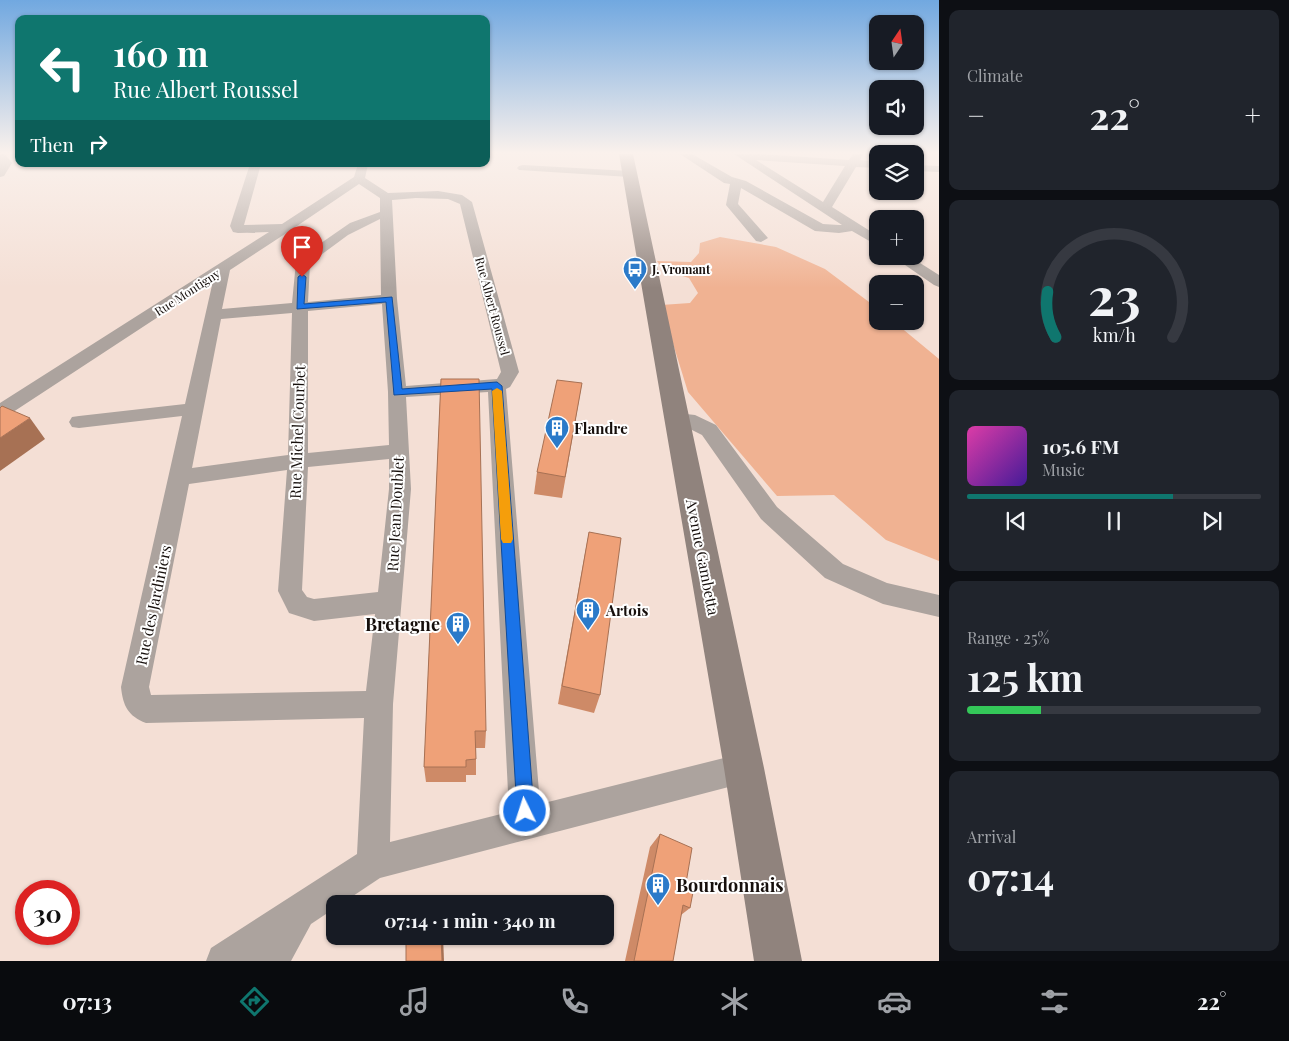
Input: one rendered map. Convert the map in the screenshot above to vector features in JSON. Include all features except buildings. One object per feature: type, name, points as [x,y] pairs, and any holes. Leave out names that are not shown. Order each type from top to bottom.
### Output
[{"type":"main road","name":"Avenue Gambetta","points":[[635,199],[744,768],[778,961]]},
{"type":"street","points":[[245,199],[237,226],[238,229],[288,228]]},
{"type":"street","name":"Rue Montigny","points":[[0,412],[288,228],[325,199]]},
{"type":"street","points":[[382,199],[387,205]]},
{"type":"street","name":"Rue Albert Roussel","points":[[387,205],[419,199]]},
{"type":"street","name":"Rue Albert Roussel","points":[[461,199],[466,202],[510,372],[504,383],[497,386]]},
{"type":"street","points":[[733,199],[732,206],[762,238]]},
{"type":"street","points":[[768,199],[820,228],[839,229],[853,227]]},
{"type":"street","points":[[810,199],[869,237]]},
{"type":"street","points":[[825,208],[831,199]]},
{"type":"street","name":"Rue Jean Doublet","points":[[372,863],[379,704],[400,490],[387,205]]},
{"type":"street","name":"Rue Michel Courbet","points":[[387,205],[380,215],[347,230],[303,262],[300,307],[298,462],[290,592],[298,605],[314,610],[390,601]]},
{"type":"street","points":[[913,265],[939,282]]},
{"type":"street","name":"Rue des Jardiniers","points":[[223,269],[135,687],[137,701],[146,709],[379,704]]},
{"type":"street","points":[[213,315],[390,299]]},
{"type":"street","points":[[397,392],[497,386],[526,825]]},
{"type":"street","points":[[79,422],[193,409]]},
{"type":"street","points":[[677,419],[688,420],[709,430],[768,513],[834,571],[883,593],[939,606]]},
{"type":"street","points":[[180,477],[399,451]]},
{"type":"street","points":[[224,961],[372,863],[744,768]]},
{"type":"street","points":[[271,961],[299,912]]},
{"type":"shaded area","points":[[720,237],[776,247],[825,269],[869,302],[869,330],[904,330],[939,359],[939,561],[886,540],[834,495],[777,496],[688,392],[661,305],[690,303],[698,293],[689,278],[663,270],[657,261],[691,262],[699,253],[700,243]]},
{"type":"slow traffic","points":[[497,391],[507,539]]},
{"type":"place","name":"J. Vromant","points":[[635,290]]},
{"type":"place","name":"Flandre","points":[[557,449]]},
{"type":"place","name":"Artois","points":[[588,631]]},
{"type":"place","name":"Bretagne","points":[[458,645]]},
{"type":"place","name":"Bourdonnais","points":[[658,906]]},
{"type":"route","points":[[302,277],[300,307],[390,299],[397,392],[497,386],[525,811]]}]
